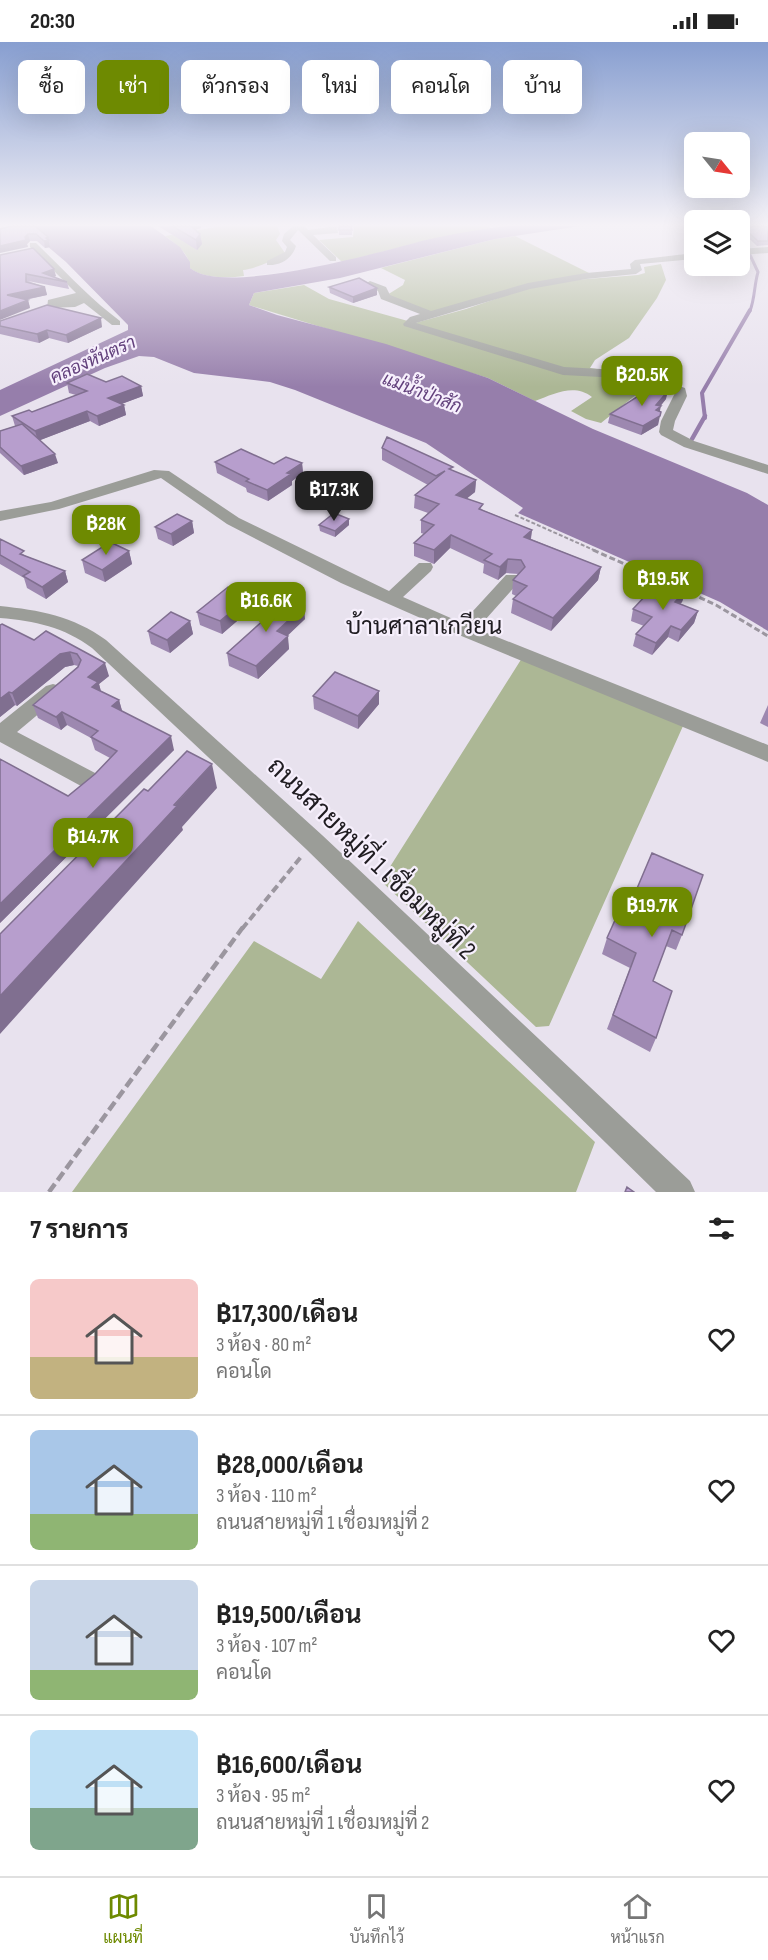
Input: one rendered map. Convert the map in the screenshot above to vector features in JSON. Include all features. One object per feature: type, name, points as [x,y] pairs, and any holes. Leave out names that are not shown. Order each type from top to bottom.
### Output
[{"type":"street","points":[[69,280],[79,289],[79,297]]},
{"type":"street","points":[[562,280],[528,286],[414,319],[408,324],[563,371],[601,373],[676,387],[681,391],[681,396],[668,422],[666,432],[689,444],[768,470]]},
{"type":"street","points":[[370,284],[383,289],[386,297],[431,315]]},
{"type":"street","points":[[52,291],[79,297],[92,303],[116,323]]},
{"type":"street","points":[[46,308],[69,305],[79,297]]},
{"type":"street","points":[[0,516],[54,506],[154,474],[164,474],[233,521],[391,599],[768,754]]},
{"type":"street","points":[[391,599],[425,567]]},
{"type":"street","points":[[465,631],[512,579]]},
{"type":"street","name":"ถนนสายหมู่ที่ 1 เชื่อมหมู่ที่ 2","points":[[0,612],[60,621],[81,630],[314,842],[679,1192]]},
{"type":"street","points":[[64,682],[0,733],[89,780]]},
{"type":"path","points":[[515,515],[663,581]]},
{"type":"path","points":[[674,586],[716,605],[768,636]]},
{"type":"path","points":[[49,1192],[245,925],[314,842]]},
{"type":"green space","points":[[405,280],[555,280],[430,313],[387,295],[403,285]]},
{"type":"green space","points":[[666,280],[657,298],[629,338],[595,360],[590,368],[650,377],[642,390],[601,423],[586,419],[571,411],[592,397],[585,393],[564,391],[535,401],[488,378],[249,305],[254,293],[304,285],[329,299],[415,323],[531,287],[562,281]]},
{"type":"green space","points":[[522,658],[683,726],[549,1026],[536,1027],[381,881]]},
{"type":"green space","points":[[358,921],[595,1142],[576,1192],[72,1192],[254,941],[321,979]]},
{"type":"water","points":[[83,280],[330,280],[254,293],[249,305],[277,315],[386,344],[488,378],[593,429],[747,493],[768,505],[768,631],[720,602],[518,513],[523,508],[426,443],[270,382],[194,373],[154,357],[139,356],[105,368],[0,416],[0,390],[128,330],[128,325]]},
{"type":"building","points":[[0,280],[26,280],[26,282],[45,287],[7,295],[28,300],[0,311]]},
{"type":"building","points":[[353,280],[362,280],[377,288],[353,297],[329,287]]},
{"type":"building","points":[[47,305],[101,318],[66,335],[47,330],[37,334],[0,326],[0,321]]},
{"type":"building","points":[[87,374],[106,382],[122,376],[141,386],[108,398],[124,405],[97,416],[87,411],[35,431],[12,416],[29,410],[32,412],[87,391],[67,383]]},
{"type":"building","points":[[647,386],[668,391],[656,405],[661,406],[656,410],[661,412],[660,416],[643,426],[610,414],[637,397]]},
{"type":"building","points":[[22,424],[55,454],[21,466],[0,447],[0,431]]},
{"type":"building","points":[[387,437],[453,467],[449,469],[476,480],[456,495],[483,504],[479,509],[532,530],[524,537],[601,567],[553,618],[513,599],[527,586],[513,580],[525,567],[521,560],[508,559],[500,567],[484,560],[492,554],[451,535],[434,550],[414,543],[434,525],[421,520],[439,504],[415,495],[445,471],[436,476],[382,448]]},
{"type":"building","points":[[241,449],[274,464],[286,457],[302,463],[287,473],[291,474],[267,490],[246,481],[249,479],[215,462]]},
{"type":"building","points":[[334,513],[349,519],[335,531],[319,525]]},
{"type":"building","points":[[177,514],[192,521],[171,534],[155,527]]},
{"type":"building","points":[[0,539],[24,551],[20,554],[65,571],[42,587],[23,576],[30,572],[0,555]]},
{"type":"building","points":[[110,542],[129,551],[102,570],[82,560]]},
{"type":"building","points":[[661,579],[686,590],[675,602],[698,611],[681,630],[671,626],[656,643],[636,634],[652,617],[633,609]]},
{"type":"building","points":[[228,587],[250,596],[220,621],[197,612]]},
{"type":"building","points":[[281,597],[304,606],[277,631],[288,636],[256,666],[227,653],[267,617],[262,615]]},
{"type":"building","points":[[171,612],[190,621],[167,640],[148,631]]},
{"type":"building","points":[[0,625],[34,640],[46,631],[105,663],[88,677],[98,682],[92,687],[119,700],[112,706],[171,736],[0,904],[0,759],[68,796],[95,774],[117,751],[91,737],[98,731],[62,712],[56,717],[33,705],[78,667],[81,660],[77,654],[70,652],[60,654],[12,693],[9,692],[0,699]]},
{"type":"building","points":[[335,672],[379,691],[358,716],[313,696]]},
{"type":"building","points":[[187,751],[212,764],[174,805],[177,806],[0,996],[0,934],[144,789],[148,791]]},
{"type":"building","points":[[652,853],[703,875],[682,935],[672,930],[653,981],[672,991],[656,1038],[613,1015],[636,953],[607,938],[620,909],[627,912]]},
{"type":"waterway","points":[[750,311],[757,280]]},
{"type":"waterway","points":[[705,416],[702,393],[750,310]]},
{"type":"waterway","points":[[692,439],[705,416]]},
{"type":"district","name":"บ้านศาลาเกวียน","points":[[424,626]]},
{"type":"water label","name":"คลองหันตรา","points":[[93,360]]},
{"type":"water label","name":"แม่น้ำป่าสัก","points":[[422,393]]}]
